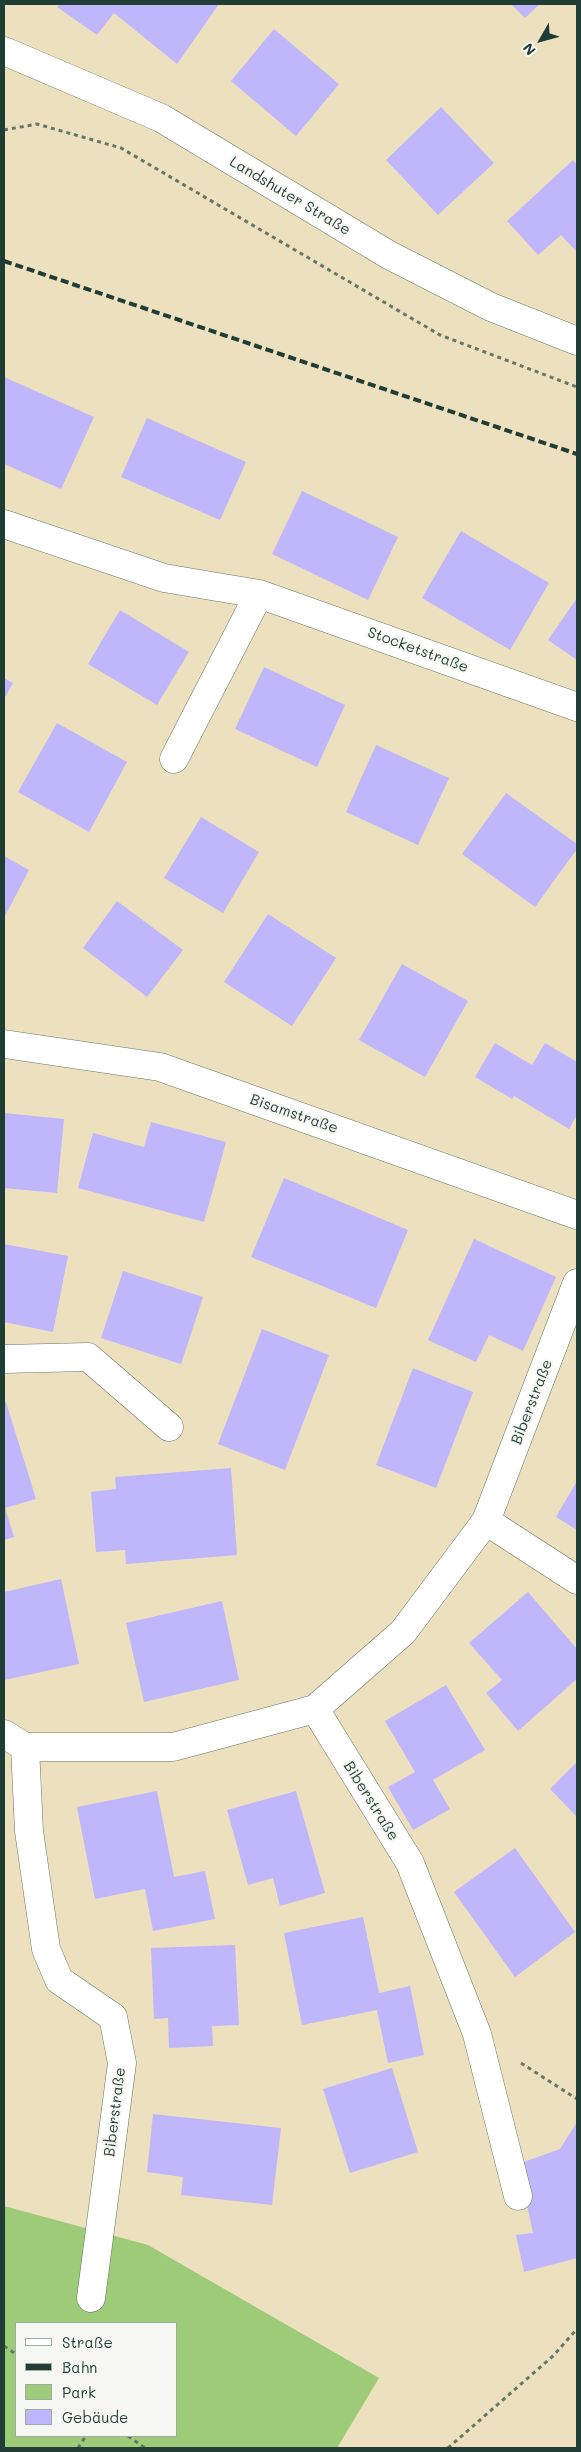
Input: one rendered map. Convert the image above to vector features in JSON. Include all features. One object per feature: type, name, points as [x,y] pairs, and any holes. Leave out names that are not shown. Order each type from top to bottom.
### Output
[{"type":"street","name":"Landshuter Straße","points":[[4,51],[161,118],[389,255],[491,307],[577,340]]},
{"type":"street","name":"Stocketstraße","points":[[4,524],[164,578],[259,594],[577,707]]},
{"type":"street","points":[[174,759],[259,594]]},
{"type":"street","name":"Bisamstraße","points":[[4,1044],[160,1067],[577,1215]]},
{"type":"street","name":"Biberstraße","points":[[91,2298],[122,2062],[113,2016],[59,1980],[46,1949],[14,1741],[173,1747],[315,1710],[403,1632],[486,1521],[577,1283]]},
{"type":"street","points":[[4,1359],[88,1357],[169,1428]]},
{"type":"street","points":[[486,1521],[577,1580]]},
{"type":"street","name":"Biberstraße","points":[[315,1710],[410,1863],[477,2034],[518,2196]]},
{"type":"path","points":[[4,130],[37,124],[121,148],[440,335],[577,387]]},
{"type":"path","points":[[477,2034],[577,2099]]},
{"type":"path","points":[[448,2448],[553,2356],[577,2329]]},
{"type":"path","points":[[4,2346],[15,2353]]},
{"type":"path","points":[[78,2448],[85,2437]]},
{"type":"path","points":[[129,2437],[145,2448]]},
{"type":"green space","points":[[4,2206],[148,2245],[379,2378],[337,2448],[4,2448]]},
{"type":"building","points":[[60,4],[219,4],[177,64],[114,13],[97,35],[57,7]]},
{"type":"building","points":[[511,4],[540,4],[525,18]]},
{"type":"building","points":[[274,29],[339,84],[296,136],[231,81]]},
{"type":"building","points":[[441,107],[494,163],[438,215],[386,160]]},
{"type":"building","points":[[573,160],[577,165],[577,252],[561,235],[538,255],[507,221]]},
{"type":"building","points":[[4,377],[94,417],[61,489],[4,464]]},
{"type":"building","points":[[147,418],[246,462],[220,520],[121,477]]},
{"type":"building","points":[[302,491],[398,537],[368,600],[272,554]]},
{"type":"building","points":[[461,531],[549,583],[510,650],[422,598]]},
{"type":"building","points":[[577,598],[577,660],[548,640]]},
{"type":"building","points":[[120,610],[189,652],[157,705],[88,664]]},
{"type":"building","points":[[264,667],[345,705],[317,767],[235,729]]},
{"type":"building","points":[[4,678],[13,683],[4,699]]},
{"type":"building","points":[[57,723],[127,762],[89,832],[18,792]]},
{"type":"building","points":[[376,745],[449,778],[418,845],[346,812]]},
{"type":"building","points":[[506,793],[577,844],[577,849],[535,907],[462,854]]},
{"type":"building","points":[[201,817],[259,852],[223,913],[164,878]]},
{"type":"building","points":[[4,856],[29,870],[4,918]]},
{"type":"building","points":[[117,901],[183,950],[147,997],[83,948]]},
{"type":"building","points":[[268,914],[336,958],[292,1026],[224,982]]},
{"type":"building","points":[[402,964],[468,1001],[425,1077],[359,1040]]},
{"type":"building","points":[[495,1043],[532,1065],[545,1043],[577,1062],[577,1115],[569,1129],[514,1096],[512,1099],[475,1077]]},
{"type":"building","points":[[4,1113],[64,1119],[57,1193],[4,1188]]},
{"type":"building","points":[[151,1122],[226,1142],[204,1222],[78,1188],[93,1133],[144,1147]]},
{"type":"building","points":[[284,1178],[408,1230],[376,1308],[251,1257]]},
{"type":"building","points":[[474,1239],[556,1277],[523,1351],[489,1335],[476,1362],[428,1340]]},
{"type":"building","points":[[4,1244],[68,1256],[53,1332],[4,1322]]},
{"type":"building","points":[[123,1271],[203,1297],[181,1364],[101,1338]]},
{"type":"building","points":[[262,1329],[329,1355],[285,1470],[218,1444]]},
{"type":"building","points":[[413,1368],[473,1392],[436,1488],[376,1465]]},
{"type":"building","points":[[6,1402],[36,1499],[5,1508],[14,1537],[4,1540],[4,1403]]},
{"type":"building","points":[[231,1468],[237,1555],[126,1564],[125,1550],[96,1552],[91,1492],[116,1489],[115,1477]]},
{"type":"building","points":[[577,1481],[577,1530],[556,1517]]},
{"type":"building","points":[[61,1579],[79,1664],[4,1680],[4,1592]]},
{"type":"building","points":[[528,1592],[577,1649],[577,1679],[518,1731],[486,1693],[502,1680],[469,1643]]},
{"type":"building","points":[[222,1601],[239,1680],[144,1702],[126,1623]]},
{"type":"building","points":[[446,1685],[485,1750],[433,1780],[450,1809],[413,1830],[388,1787],[415,1772],[385,1721]]},
{"type":"building","points":[[577,1762],[577,1817],[550,1789]]},
{"type":"building","points":[[157,1791],[174,1877],[205,1871],[215,1919],[153,1931],[145,1889],[95,1899],[77,1807]]},
{"type":"building","points":[[296,1791],[325,1893],[280,1906],[273,1878],[248,1885],[227,1810]]},
{"type":"building","points":[[515,1848],[575,1932],[515,1977],[454,1892]]},
{"type":"building","points":[[363,1917],[379,1993],[410,1986],[424,2055],[388,2063],[377,2010],[302,2025],[284,1933]]},
{"type":"building","points":[[235,1945],[239,2025],[212,2026],[213,2046],[169,2048],[168,2018],[154,2019],[151,1948]]},
{"type":"building","points":[[392,2068],[418,2152],[350,2173],[323,2089]]},
{"type":"building","points":[[153,2114],[281,2128],[272,2205],[181,2195],[183,2177],[147,2172]]},
{"type":"building","points":[[577,2122],[577,2258],[524,2272],[516,2235],[533,2233],[518,2164],[560,2149]]},
{"type":"railway","points":[[4,261],[577,454]]}]
